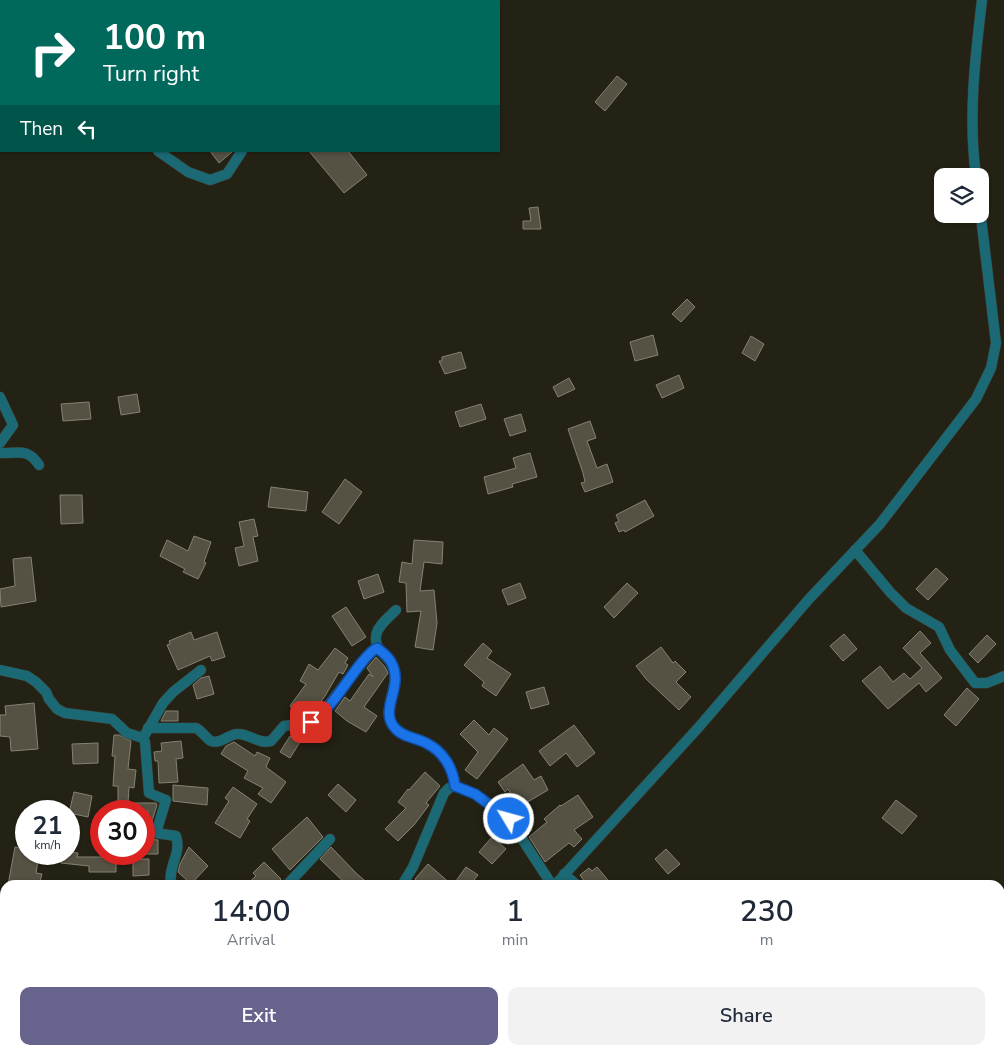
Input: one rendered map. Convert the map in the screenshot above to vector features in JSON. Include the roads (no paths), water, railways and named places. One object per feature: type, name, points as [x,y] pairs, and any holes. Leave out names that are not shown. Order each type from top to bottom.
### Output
[{"type":"street","points":[[975,168],[973,100],[982,0]]},
{"type":"street","points":[[159,152],[188,172],[210,180],[227,174],[241,152]]},
{"type":"street","points":[[559,880],[698,728],[803,606],[880,524],[976,400],[991,368],[996,343],[982,223]]},
{"type":"street","points":[[0,397],[13,425],[0,443]]},
{"type":"street","points":[[0,454],[23,452],[33,456],[39,464]]},
{"type":"street","points":[[855,550],[906,608],[939,627],[950,650],[975,683],[987,683],[1004,676]]},
{"type":"street","points":[[396,610],[378,630],[375,639],[377,648],[390,660],[395,670],[396,685],[389,707],[389,716],[395,729],[409,737],[427,743],[447,761],[454,773],[455,786]]},
{"type":"street","points":[[0,670],[27,676],[46,692],[48,699],[57,709],[65,713],[112,719],[127,732],[146,733],[196,728],[214,742],[236,734],[267,742],[271,741],[284,726],[311,722],[320,716],[358,667],[377,648]]},
{"type":"street","points":[[170,880],[172,863],[178,852],[178,841],[176,836],[156,833],[166,800],[149,793],[146,733],[164,702],[173,692],[201,670]]},
{"type":"street","points":[[405,880],[413,867],[444,793],[449,788],[455,786],[475,794],[509,819],[551,880]]},
{"type":"street","points":[[292,880],[330,839]]},
{"type":"street","points":[[564,874],[571,880]]}]
